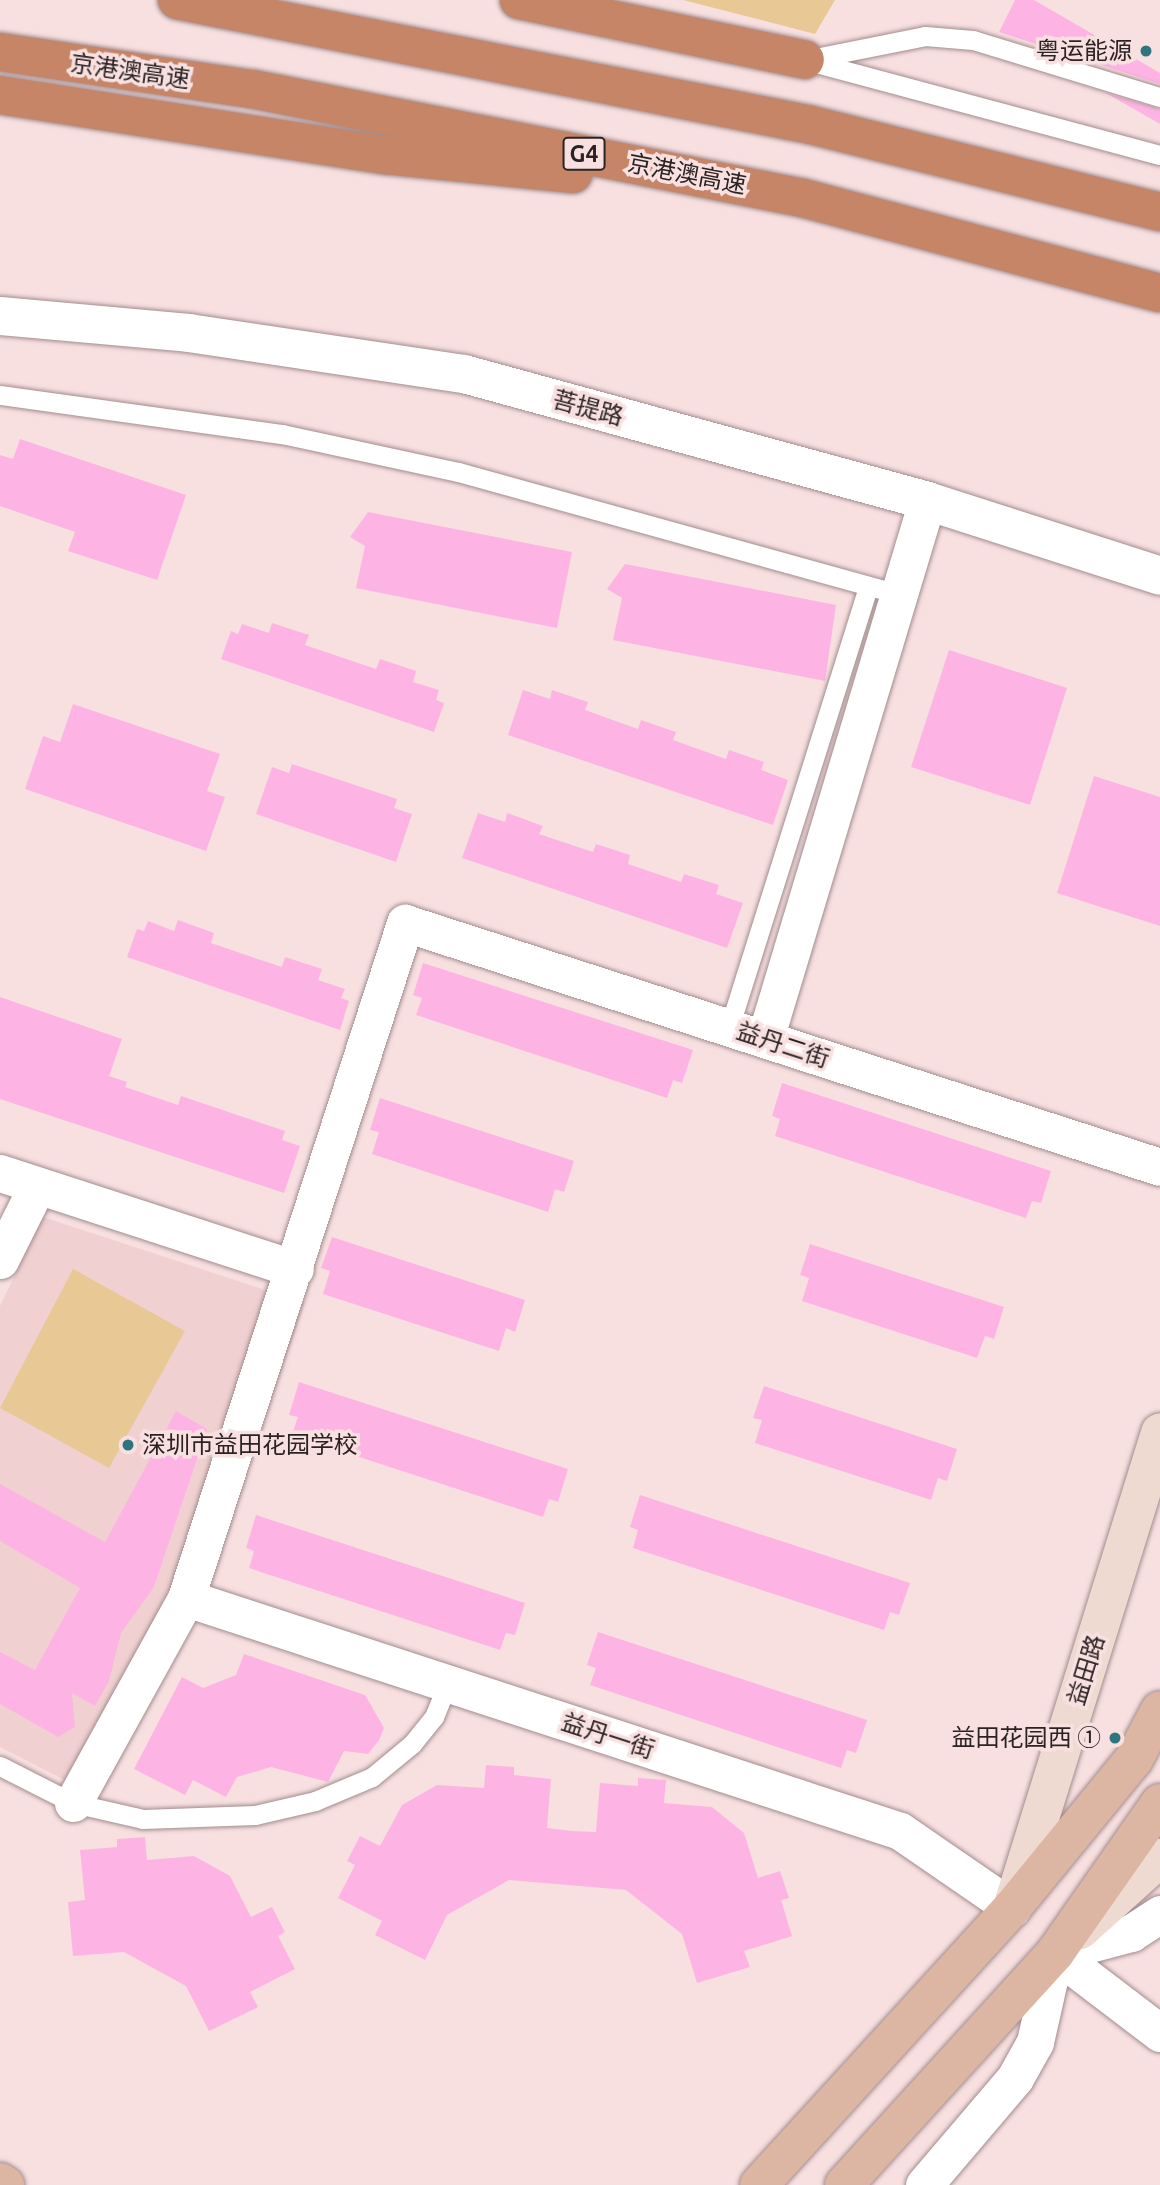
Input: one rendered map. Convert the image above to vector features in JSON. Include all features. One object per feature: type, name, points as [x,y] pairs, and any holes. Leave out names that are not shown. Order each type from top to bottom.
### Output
[{"type":"highway","points":[[177,0],[811,125],[1160,212]]},
{"type":"highway","points":[[519,0],[805,60]]},
{"type":"highway","name":"京港澳高速","points":[[0,52],[252,89],[803,198],[1160,293]]},
{"type":"highway","points":[[0,95],[385,155],[803,198]]},
{"type":"main road","name":"益田路","points":[[1012,1908],[1160,1432]]},
{"type":"main road","name":"益田路","points":[[759,2185],[1012,1908],[1134,1759],[1160,1710]]},
{"type":"main road","points":[[1055,1953],[1160,1803]]},
{"type":"main road","points":[[844,2185],[1055,1953],[1160,1858]]},
{"type":"main road","points":[[0,2182],[5,2185]]},
{"type":"street","name":"菩提路","points":[[0,316],[189,333],[464,374],[927,501],[1160,576]]},
{"type":"street","points":[[765,1039],[885,590],[927,501]]},
{"type":"street","name":"益丹二街","points":[[295,1269],[405,923],[1160,1167]]},
{"type":"street","points":[[0,1172],[295,1269],[186,1598],[73,1803]]},
{"type":"street","points":[[0,1260],[37,1186]]},
{"type":"street","name":"益丹一街","points":[[186,1598],[900,1831],[1012,1908]]},
{"type":"street","points":[[1055,1953],[1131,1933],[1160,1914]]},
{"type":"street","points":[[1055,1953],[1160,2033]]},
{"type":"street","points":[[924,2185],[1015,2078],[1038,2032],[1055,1953]]},
{"type":"lane","points":[[805,60],[925,36],[973,40],[1160,97]]},
{"type":"lane","points":[[805,60],[1160,155]]},
{"type":"lane","points":[[0,395],[282,434],[458,472],[885,590],[729,1028]]},
{"type":"lane","points":[[0,1766],[73,1803],[143,1819],[255,1815],[315,1801],[372,1777],[412,1744],[434,1717],[448,1683]]},
{"type":"shaded area","points":[[683,0],[835,0],[815,34]]},
{"type":"shaded area","name":"深圳市益田花园学校","points":[[43,1217],[305,1303],[207,1584],[94,1795],[0,1747],[0,1306]]},
{"type":"shaded area","points":[[73,1269],[185,1331],[109,1468],[0,1408]]},
{"type":"building","points":[[1015,0],[1034,0],[1160,73],[1160,84],[999,32]]},
{"type":"building","points":[[1106,93],[1160,109],[1160,124]]},
{"type":"building","points":[[20,439],[186,495],[157,580],[68,551],[75,532],[0,506],[0,455],[13,459]]},
{"type":"building","points":[[368,512],[572,552],[557,628],[356,588],[365,546],[350,537]]},
{"type":"building","points":[[625,564],[836,605],[825,681],[613,640],[622,598],[607,589]]},
{"type":"building","points":[[272,623],[309,635],[305,645],[376,669],[380,659],[416,671],[413,682],[439,690],[436,700],[444,703],[434,732],[221,659],[231,631],[238,634],[242,624],[269,633]]},
{"type":"building","points":[[949,650],[1067,688],[1030,805],[911,767]]},
{"type":"building","points":[[523,690],[550,699],[552,690],[588,702],[585,710],[638,729],[641,720],[676,732],[673,740],[726,759],[729,750],[764,762],[761,770],[788,780],[773,825],[508,735]]},
{"type":"building","points":[[73,704],[220,754],[207,791],[225,797],[206,851],[25,789],[43,736],[60,742]]},
{"type":"building","points":[[292,764],[397,799],[394,808],[412,814],[396,862],[256,814],[272,767],[289,773]]},
{"type":"building","points":[[1094,776],[1160,797],[1160,926],[1057,893]]},
{"type":"building","points":[[478,813],[505,822],[507,813],[543,826],[539,834],[593,852],[596,844],[630,855],[628,864],[681,882],[684,874],[719,885],[716,894],[743,903],[727,948],[462,858]]},
{"type":"building","points":[[178,920],[214,933],[211,943],[249,956],[282,967],[285,957],[322,969],[318,980],[345,989],[341,998],[349,1001],[340,1030],[127,957],[137,929],[144,931],[148,921],[174,931]]},
{"type":"building","points":[[423,963],[693,1050],[682,1083],[673,1080],[667,1098],[416,1015],[422,998],[413,995]]},
{"type":"building","points":[[0,997],[122,1039],[109,1076],[127,1082],[125,1087],[178,1105],[181,1096],[285,1131],[282,1140],[300,1146],[284,1193],[0,1099]]},
{"type":"building","points":[[782,1083],[1051,1171],[1041,1203],[1032,1201],[1026,1218],[775,1136],[780,1119],[772,1116]]},
{"type":"building","points":[[380,1098],[574,1161],[564,1192],[555,1189],[548,1212],[372,1154],[379,1132],[370,1130]]},
{"type":"building","points":[[332,1237],[525,1300],[515,1332],[506,1328],[499,1351],[323,1294],[330,1271],[321,1268]]},
{"type":"building","points":[[810,1244],[1004,1307],[994,1339],[985,1336],[977,1358],[802,1301],[809,1278],[800,1275]]},
{"type":"building","points":[[299,1382],[568,1469],[558,1502],[549,1499],[543,1517],[292,1435],[298,1417],[289,1415]]},
{"type":"building","points":[[764,1386],[957,1449],[947,1481],[938,1478],[931,1500],[755,1443],[762,1420],[753,1418]]},
{"type":"building","points":[[176,1411],[207,1429],[154,1587],[121,1633],[109,1681],[95,1706],[72,1693],[75,1727],[58,1737],[0,1704],[0,1652],[35,1670],[80,1588],[0,1541],[0,1484],[105,1542]]},
{"type":"building","points":[[640,1495],[910,1583],[899,1615],[890,1612],[884,1630],[633,1548],[638,1530],[630,1527]]},
{"type":"building","points":[[256,1515],[525,1603],[515,1635],[506,1633],[500,1650],[249,1568],[254,1551],[246,1548]]},
{"type":"building","points":[[598,1632],[867,1720],[856,1753],[847,1750],[841,1768],[590,1685],[596,1668],[587,1665]]},
{"type":"building","points":[[244,1654],[365,1695],[384,1728],[379,1740],[368,1754],[344,1751],[328,1782],[271,1767],[237,1777],[226,1797],[193,1780],[185,1795],[134,1769],[182,1677],[203,1688],[236,1675]]},
{"type":"building","points":[[486,1765],[514,1767],[514,1775],[551,1779],[547,1828],[572,1831],[596,1832],[600,1783],[638,1786],[638,1778],[666,1780],[664,1803],[712,1807],[744,1833],[758,1878],[780,1871],[789,1898],[781,1900],[792,1936],[744,1951],[750,1967],[697,1983],[682,1934],[626,1890],[509,1880],[447,1915],[425,1960],[375,1935],[382,1921],[338,1898],[355,1865],[347,1861],[360,1836],[380,1846],[402,1805],[437,1785],[484,1788]]},
{"type":"building","points":[[145,1837],[147,1860],[194,1856],[230,1876],[251,1917],[272,1907],[285,1932],[278,1936],[295,1969],[250,1992],[258,2007],[209,2031],[186,1986],[124,1952],[73,1956],[68,1902],[85,1900],[80,1850],[117,1847],[117,1839]]},
{"type":"place","name":"粤运能源","points":[[1146,51]]},
{"type":"place","name":"深圳市益田花园学校","points":[[128,1445]]},
{"type":"place","name":"益田花园西 ①","points":[[1115,1738]]}]
